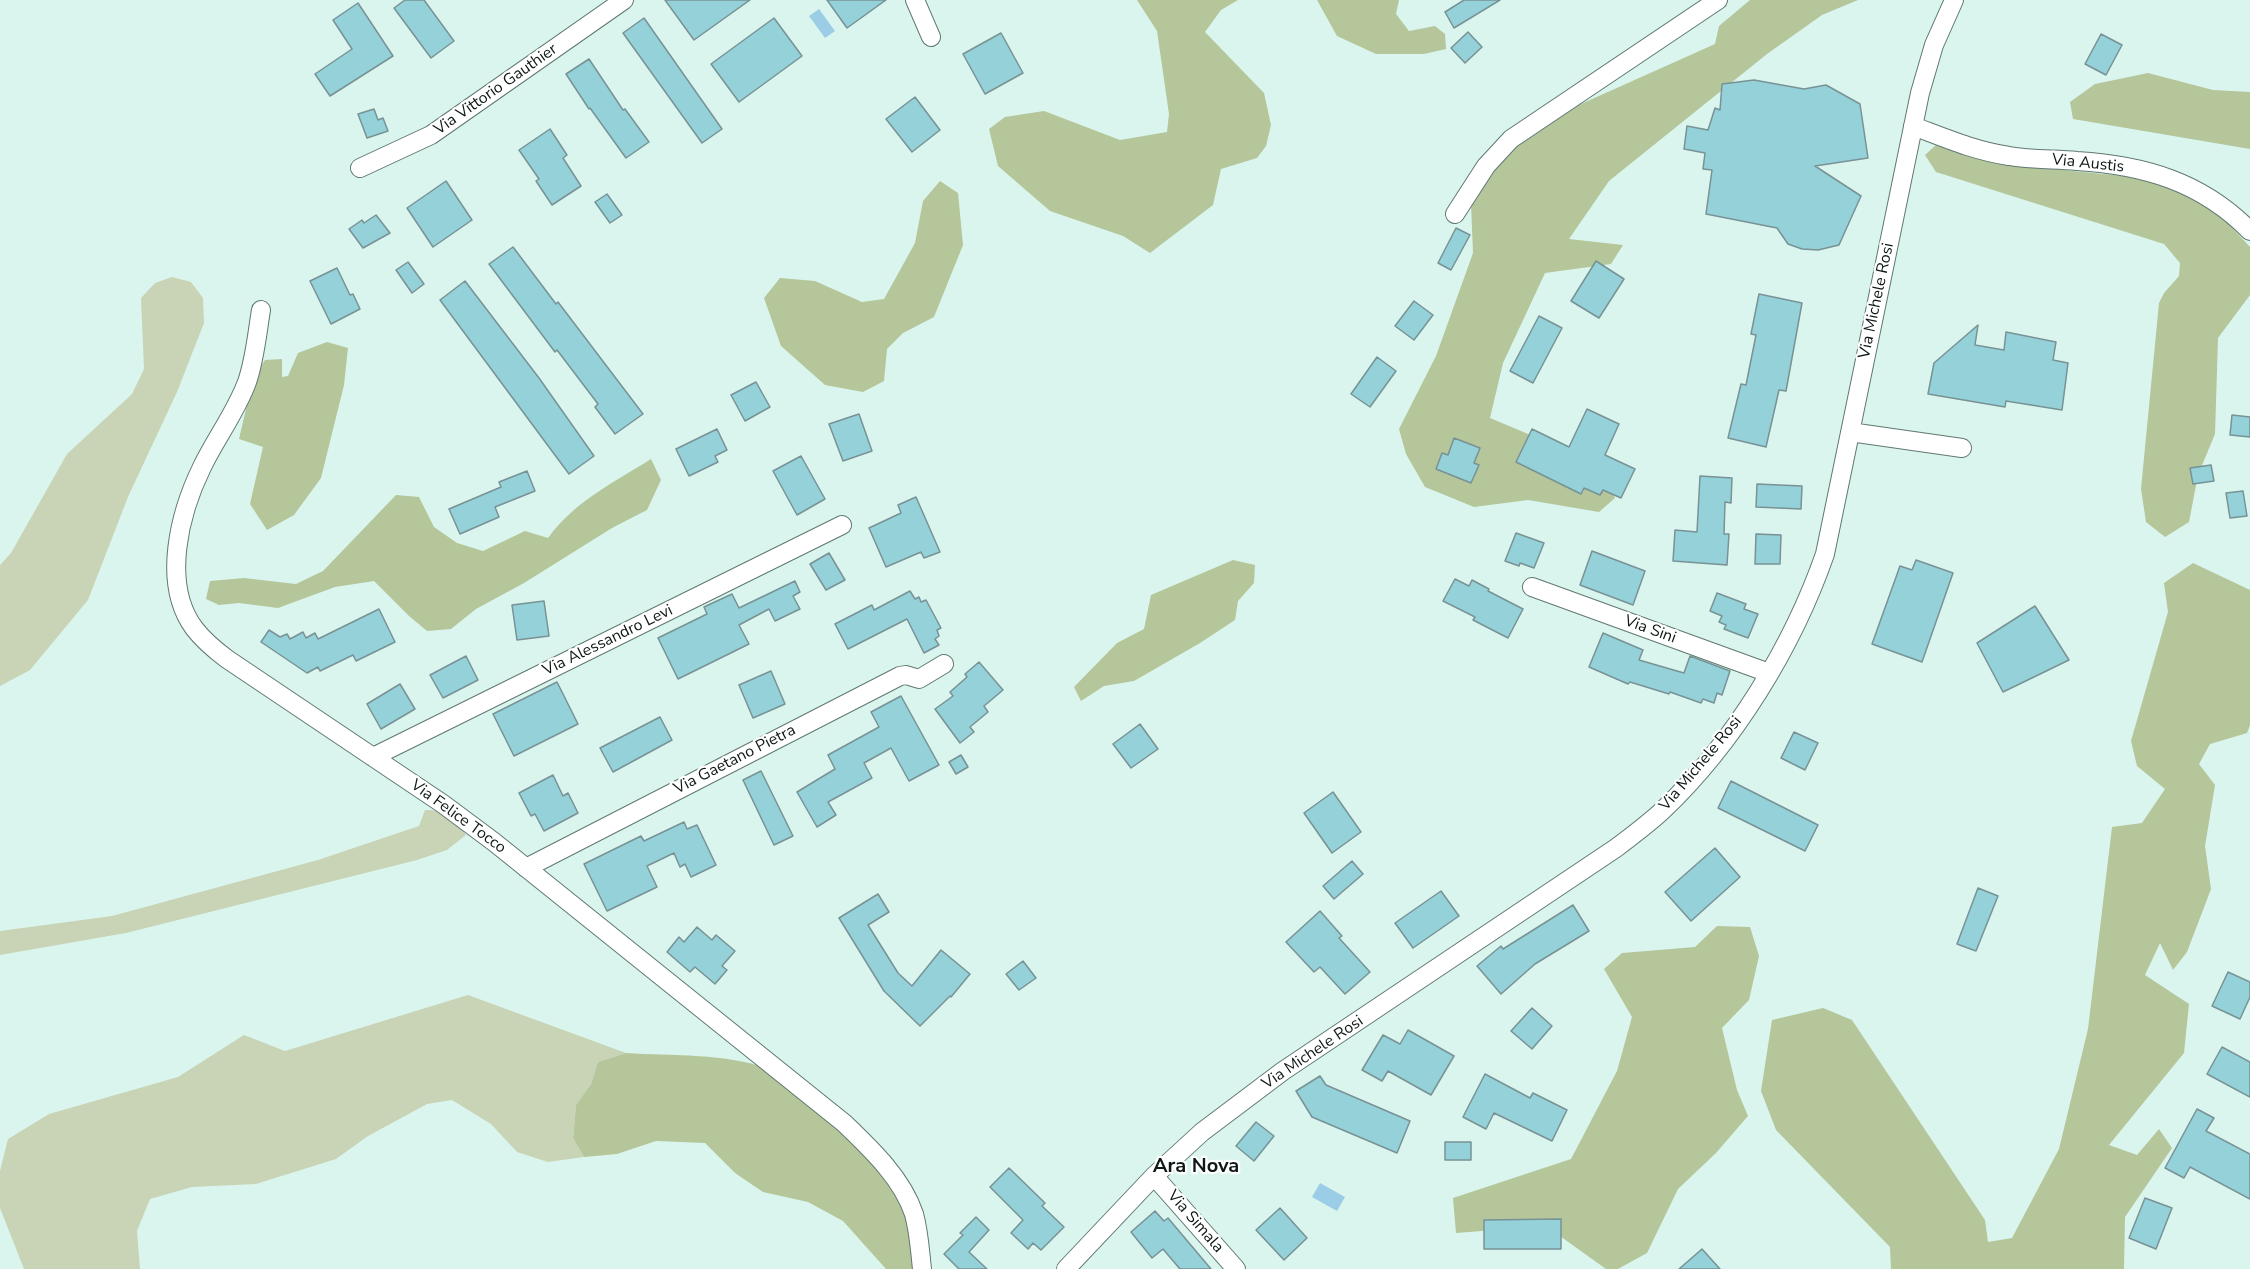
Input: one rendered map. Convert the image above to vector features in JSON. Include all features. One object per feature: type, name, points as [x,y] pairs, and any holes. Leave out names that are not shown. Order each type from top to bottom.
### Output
[{"type":"street","name":"Via Vittorio Gauthier","points":[[360,168],[432,135],[624,0]]},
{"type":"street","points":[[915,0],[931,37]]},
{"type":"street","points":[[1455,214],[1486,166],[1511,140],[1718,0]]},
{"type":"street","name":"Via Michele Rosi","points":[[1066,1269],[1154,1176],[1202,1132],[1283,1071],[1616,848],[1645,826],[1670,803],[1714,753],[1747,709],[1801,612],[1825,554],[1926,70],[1954,0]]},
{"type":"street","name":"Via Austis","points":[[1913,126],[1988,153],[2024,158],[2092,162],[2174,180],[2210,197],[2230,211],[2250,231]]},
{"type":"street","name":"Via Felice Tocco","points":[[261,310],[247,381],[202,466],[187,506],[178,546],[177,576],[180,598],[194,628],[214,649],[451,810],[833,1113],[865,1144],[896,1180],[909,1203],[917,1227],[922,1269]]},
{"type":"street","points":[[1850,432],[1962,448]]},
{"type":"street","name":"Via Alessandro Levi","points":[[373,757],[842,525]]},
{"type":"street","name":"Via Sini","points":[[1532,587],[1769,673]]},
{"type":"street","name":"Via Gaetano Pietra","points":[[526,868],[900,676],[906,675],[919,679],[944,664]]},
{"type":"street","name":"Via Simala","points":[[1154,1176],[1236,1269]]},
{"type":"green space","points":[[1137,0],[1238,0],[1221,10],[1205,32],[1264,93],[1271,125],[1266,146],[1257,158],[1221,169],[1213,205],[1150,253],[1123,236],[1050,211],[998,166],[989,129],[1005,117],[1044,111],[1120,140],[1167,132],[1169,114],[1157,31]]},
{"type":"green space","points":[[1317,0],[1399,0],[1396,14],[1409,31],[1435,26],[1445,34],[1446,49],[1424,54],[1376,54],[1337,36]]},
{"type":"green space","points":[[1750,0],[1858,0],[1822,15],[1767,54],[1609,181],[1569,239],[1623,245],[1611,264],[1545,273],[1503,363],[1490,418],[1602,465],[1615,498],[1599,512],[1528,500],[1474,507],[1425,487],[1406,454],[1399,429],[1436,356],[1473,253],[1471,203],[1495,161],[1572,108],[1715,44],[1719,26]]},
{"type":"green space","points":[[2148,73],[2213,90],[2250,92],[2250,149],[2073,119],[2070,102],[2095,84]]},
{"type":"green space","points":[[1937,144],[1950,150],[2063,170],[2134,177],[2181,188],[2216,210],[2250,247],[2250,295],[2218,338],[2215,434],[2198,475],[2189,522],[2165,537],[2146,522],[2141,489],[2159,303],[2164,293],[2179,276],[2180,263],[2164,244],[1936,172],[1925,155]]},
{"type":"green space","points":[[940,181],[958,193],[963,245],[934,317],[903,333],[887,349],[884,381],[863,392],[825,385],[781,346],[764,298],[780,278],[815,281],[862,302],[884,299],[915,243],[923,201]]},
{"type":"green space","points":[[172,277],[191,282],[203,298],[204,323],[177,392],[128,497],[88,600],[30,670],[0,686],[0,565],[11,553],[67,454],[132,394],[144,369],[141,298],[155,283]]},
{"type":"green space","points":[[327,342],[348,348],[344,385],[321,478],[294,515],[267,530],[250,504],[263,447],[239,439],[253,379],[265,360],[282,359],[282,377],[288,376],[298,353]]},
{"type":"green space","points":[[651,459],[661,480],[647,510],[612,528],[524,583],[476,609],[451,629],[427,631],[374,581],[335,587],[278,608],[239,603],[219,605],[206,599],[210,581],[244,578],[296,584],[323,571],[396,495],[419,497],[434,527],[457,543],[483,551],[525,531],[548,538],[582,503]]},
{"type":"green space","points":[[1233,560],[1255,565],[1254,583],[1238,601],[1235,620],[1134,681],[1104,686],[1081,701],[1074,687],[1117,643],[1144,629],[1151,595]]},
{"type":"green space","points":[[2193,563],[2250,590],[2250,725],[2247,733],[2210,744],[2199,764],[2215,785],[2205,846],[2211,889],[2187,952],[2173,970],[2160,943],[2145,975],[2189,1004],[2184,1053],[2109,1145],[2137,1155],[2159,1129],[2172,1148],[2125,1217],[2124,1269],[1891,1269],[1890,1247],[1776,1130],[1761,1091],[1772,1020],[1823,1008],[1852,1020],[1985,1220],[1988,1242],[2012,1238],[2059,1149],[2088,1029],[2112,827],[2142,823],[2165,789],[2137,766],[2131,741],[2168,612],[2164,583]]},
{"type":"green space","points":[[425,810],[447,811],[466,835],[447,850],[417,860],[126,933],[0,955],[0,931],[112,916],[318,860],[419,826]]},
{"type":"green space","points":[[1717,926],[1750,927],[1759,956],[1749,1000],[1722,1028],[1737,1090],[1748,1116],[1716,1153],[1678,1189],[1647,1253],[1618,1269],[1606,1269],[1546,1226],[1456,1233],[1453,1198],[1571,1159],[1617,1071],[1632,1017],[1604,969],[1622,953],[1695,947]]},
{"type":"green space","points":[[468,995],[626,1053],[598,1062],[591,1084],[576,1105],[573,1138],[584,1157],[548,1162],[517,1152],[491,1124],[452,1100],[427,1104],[368,1136],[336,1159],[256,1184],[192,1187],[150,1199],[137,1231],[140,1269],[24,1269],[0,1208],[0,1171],[8,1139],[49,1114],[178,1077],[244,1035],[285,1051]]},
{"type":"green space","points":[[626,1053],[735,1060],[769,1069],[866,1148],[910,1212],[918,1269],[886,1269],[843,1221],[808,1202],[763,1192],[735,1173],[705,1143],[656,1141],[617,1154],[584,1157],[573,1138],[576,1105],[591,1084],[598,1062]]},
{"type":"water","points":[[819,9],[835,31],[825,38],[809,16]]},
{"type":"water","points":[[1320,1183],[1345,1197],[1337,1211],[1312,1197]]},
{"type":"building","points":[[405,0],[424,0],[454,41],[431,58],[394,8]]},
{"type":"building","points":[[665,0],[750,0],[694,40]]},
{"type":"building","points":[[827,0],[886,0],[847,28]]},
{"type":"building","points":[[1464,0],[1500,0],[1454,28],[1445,12]]},
{"type":"building","points":[[358,3],[393,56],[330,96],[315,74],[352,49],[333,20]]},
{"type":"building","points":[[644,18],[722,129],[702,143],[623,33]]},
{"type":"building","points":[[774,18],[802,56],[739,102],[711,64]]},
{"type":"building","points":[[1468,32],[1482,47],[1465,63],[1451,48]]},
{"type":"building","points":[[1001,33],[1023,73],[985,94],[963,54]]},
{"type":"building","points":[[2101,34],[2122,45],[2106,75],[2085,64]]},
{"type":"building","points":[[589,59],[623,110],[625,109],[649,142],[626,158],[566,74]]},
{"type":"building","points":[[1754,80],[1804,89],[1826,85],[1860,104],[1868,158],[1815,166],[1861,196],[1839,245],[1818,250],[1802,249],[1788,244],[1777,228],[1706,214],[1712,170],[1703,169],[1705,153],[1684,149],[1687,126],[1708,130],[1715,108],[1720,110],[1722,84]]},
{"type":"building","points":[[915,97],[940,130],[912,152],[886,119]]},
{"type":"building","points":[[374,109],[378,120],[383,118],[388,131],[367,138],[358,114]]},
{"type":"building","points":[[550,129],[567,155],[563,158],[581,186],[552,205],[536,181],[539,179],[519,150]]},
{"type":"building","points":[[446,181],[472,220],[433,247],[407,208]]},
{"type":"building","points":[[607,194],[622,215],[610,223],[595,202]]},
{"type":"building","points":[[376,215],[390,233],[363,248],[349,229],[362,220],[364,223]]},
{"type":"building","points":[[1456,228],[1470,235],[1451,270],[1438,263]]},
{"type":"building","points":[[513,247],[643,414],[615,434],[595,407],[598,404],[557,350],[555,352],[489,264]]},
{"type":"building","points":[[1596,261],[1624,279],[1599,318],[1571,301]]},
{"type":"building","points":[[408,262],[424,284],[412,293],[396,270]]},
{"type":"building","points":[[337,268],[350,295],[353,294],[360,309],[331,324],[310,281]]},
{"type":"building","points":[[465,281],[539,378],[594,456],[569,474],[440,300]]},
{"type":"building","points":[[1759,294],[1802,303],[1786,391],[1779,390],[1766,447],[1728,438],[1741,384],[1746,385],[1756,335],[1751,334]]},
{"type":"building","points":[[1414,301],[1433,315],[1414,340],[1395,326]]},
{"type":"building","points":[[1539,316],[1562,328],[1533,383],[1510,371]]},
{"type":"building","points":[[1978,325],[1975,345],[2004,350],[2006,332],[2056,342],[2053,360],[2068,363],[2062,410],[2006,401],[2005,407],[1928,394],[1934,363]]},
{"type":"building","points":[[1377,357],[1396,371],[1370,407],[1351,394]]},
{"type":"building","points":[[756,382],[770,407],[745,421],[731,395]]},
{"type":"building","points":[[1587,409],[1619,424],[1605,455],[1635,469],[1621,498],[1603,490],[1600,495],[1584,488],[1581,494],[1516,462],[1532,429],[1569,447]]},
{"type":"building","points":[[859,414],[872,451],[843,461],[829,424]]},
{"type":"building","points":[[2232,415],[2250,417],[2250,437],[2230,435]]},
{"type":"building","points":[[717,429],[727,450],[715,456],[718,462],[689,476],[676,449]]},
{"type":"building","points":[[1454,438],[1480,448],[1474,463],[1479,465],[1471,483],[1436,469],[1442,453],[1448,455]]},
{"type":"building","points":[[801,456],[825,499],[797,515],[773,471]]},
{"type":"building","points":[[2211,465],[2214,481],[2193,484],[2190,468]]},
{"type":"building","points":[[527,471],[535,491],[495,507],[499,517],[460,534],[449,509],[501,487],[499,482]]},
{"type":"building","points":[[1700,476],[1732,478],[1731,503],[1725,502],[1724,534],[1729,534],[1727,565],[1673,561],[1675,530],[1697,532]]},
{"type":"building","points":[[1757,484],[1802,486],[1801,509],[1756,507]]},
{"type":"building","points":[[2243,491],[2247,516],[2230,518],[2226,493]]},
{"type":"building","points":[[916,497],[940,552],[924,558],[921,552],[886,567],[869,528],[901,513],[898,505]]},
{"type":"building","points":[[1516,533],[1544,543],[1534,568],[1505,561]]},
{"type":"building","points":[[1756,534],[1781,535],[1780,564],[1755,564]]},
{"type":"building","points":[[1592,551],[1645,571],[1633,605],[1580,585]]},
{"type":"building","points":[[829,553],[845,580],[826,590],[810,564]]},
{"type":"building","points":[[1916,560],[1953,573],[1922,662],[1872,644],[1900,566],[1912,570]]},
{"type":"building","points":[[1455,579],[1469,586],[1472,580],[1523,609],[1508,638],[1473,620],[1475,617],[1443,601]]},
{"type":"building","points":[[795,581],[800,592],[793,596],[800,609],[775,621],[769,609],[739,625],[749,644],[678,679],[658,638],[707,614],[704,607],[732,594],[739,608]]},
{"type":"building","points":[[910,591],[915,599],[919,597],[921,602],[926,600],[941,628],[937,630],[939,636],[935,639],[939,645],[924,653],[907,619],[848,649],[835,624],[872,605],[874,610]]},
{"type":"building","points":[[1717,593],[1746,604],[1744,609],[1758,614],[1748,638],[1724,629],[1726,625],[1719,622],[1722,616],[1710,611]]},
{"type":"building","points":[[544,601],[549,636],[517,640],[512,605]]},
{"type":"building","points":[[2035,606],[2069,660],[2003,692],[1977,643]]},
{"type":"building","points":[[379,609],[395,642],[356,661],[353,655],[320,671],[318,667],[307,673],[261,642],[269,630],[280,637],[287,634],[290,639],[303,632],[306,638],[315,633],[318,639]]},
{"type":"building","points":[[1603,633],[1643,650],[1639,660],[1684,673],[1690,656],[1730,671],[1722,695],[1717,693],[1714,703],[1703,699],[1701,703],[1670,692],[1669,694],[1630,682],[1628,684],[1589,667]]},
{"type":"building","points":[[466,656],[478,680],[443,698],[430,675]]},
{"type":"building","points":[[979,662],[1003,690],[984,706],[988,712],[970,727],[974,732],[960,743],[935,709],[953,696],[950,692]]},
{"type":"building","points":[[771,671],[785,704],[753,718],[739,685]]},
{"type":"building","points":[[557,682],[578,724],[514,756],[493,714]]},
{"type":"building","points":[[400,684],[415,709],[381,729],[367,704]]},
{"type":"building","points":[[901,696],[939,765],[909,781],[891,748],[864,763],[872,778],[828,802],[836,815],[817,827],[797,792],[835,769],[828,755],[879,727],[871,712]]},
{"type":"building","points":[[660,717],[672,740],[613,772],[600,748]]},
{"type":"building","points":[[1140,724],[1158,749],[1131,768],[1113,744]]},
{"type":"building","points":[[1794,732],[1818,743],[1805,770],[1781,758]]},
{"type":"building","points":[[961,755],[968,767],[956,774],[949,762]]},
{"type":"building","points":[[761,771],[793,836],[774,845],[743,780]]},
{"type":"building","points":[[553,775],[563,796],[568,793],[578,813],[544,831],[535,814],[531,816],[519,793]]},
{"type":"building","points":[[1731,781],[1818,825],[1805,851],[1718,808]]},
{"type":"building","points":[[1333,792],[1361,832],[1332,853],[1304,813]]},
{"type":"building","points":[[684,822],[687,829],[697,825],[716,865],[691,877],[685,864],[680,867],[674,853],[647,866],[657,887],[607,911],[584,864],[641,836],[644,841]]},
{"type":"building","points":[[1715,848],[1740,877],[1691,921],[1665,892]]},
{"type":"building","points":[[1352,861],[1363,874],[1334,899],[1323,886]]},
{"type":"building","points":[[1978,888],[1998,896],[1976,951],[1957,944]]},
{"type":"building","points":[[1441,891],[1459,916],[1413,948],[1395,923]]},
{"type":"building","points":[[878,894],[889,912],[868,925],[898,973],[912,986],[941,950],[970,974],[951,997],[920,1026],[884,991],[839,918]]},
{"type":"building","points":[[1573,905],[1589,931],[1535,964],[1501,994],[1477,966],[1501,946],[1503,949]]},
{"type":"building","points":[[1320,911],[1342,936],[1339,938],[1370,972],[1345,994],[1320,967],[1314,972],[1286,942]]},
{"type":"building","points":[[697,927],[712,940],[716,935],[735,951],[722,966],[727,970],[715,984],[695,967],[690,972],[667,952],[679,937],[684,942]]},
{"type":"building","points":[[1023,961],[1036,978],[1019,990],[1006,974]]},
{"type":"building","points":[[2228,972],[2250,982],[2250,997],[2240,1019],[2212,1006]]},
{"type":"building","points":[[1532,1008],[1552,1026],[1532,1049],[1511,1031]]},
{"type":"building","points":[[1408,1030],[1454,1056],[1431,1095],[1388,1071],[1382,1081],[1362,1070],[1383,1035],[1400,1044]]},
{"type":"building","points":[[2222,1047],[2250,1062],[2250,1097],[2207,1074]]},
{"type":"building","points":[[1485,1074],[1530,1098],[1533,1093],[1567,1110],[1552,1141],[1494,1113],[1486,1129],[1463,1117]]},
{"type":"building","points":[[1320,1076],[1326,1085],[1410,1121],[1397,1153],[1312,1117],[1296,1091]]},
{"type":"building","points":[[2197,1109],[2214,1118],[2206,1131],[2250,1154],[2250,1199],[2190,1167],[2184,1178],[2165,1168]]},
{"type":"building","points":[[1256,1122],[1274,1136],[1254,1161],[1236,1146]]},
{"type":"building","points":[[1445,1142],[1471,1142],[1471,1160],[1445,1160]]},
{"type":"building","points":[[1009,1168],[1045,1203],[1042,1206],[1064,1227],[1041,1250],[1033,1243],[1028,1249],[1011,1233],[1023,1220],[990,1187]]},
{"type":"building","points":[[2145,1198],[2172,1208],[2156,1249],[2129,1238]]},
{"type":"building","points":[[1280,1208],[1307,1238],[1284,1260],[1256,1230]]},
{"type":"building","points":[[1155,1211],[1164,1221],[1168,1218],[1211,1269],[1180,1269],[1163,1249],[1152,1258],[1131,1232]]},
{"type":"building","points":[[976,1217],[989,1230],[969,1252],[987,1269],[959,1269],[944,1254],[963,1235],[960,1233]]},
{"type":"building","points":[[1561,1219],[1561,1249],[1484,1249],[1484,1220]]},
{"type":"building","points":[[1702,1249],[1720,1269],[1679,1269]]},
{"type":"district","name":"Ara Nova","points":[[1196,1167]]}]
